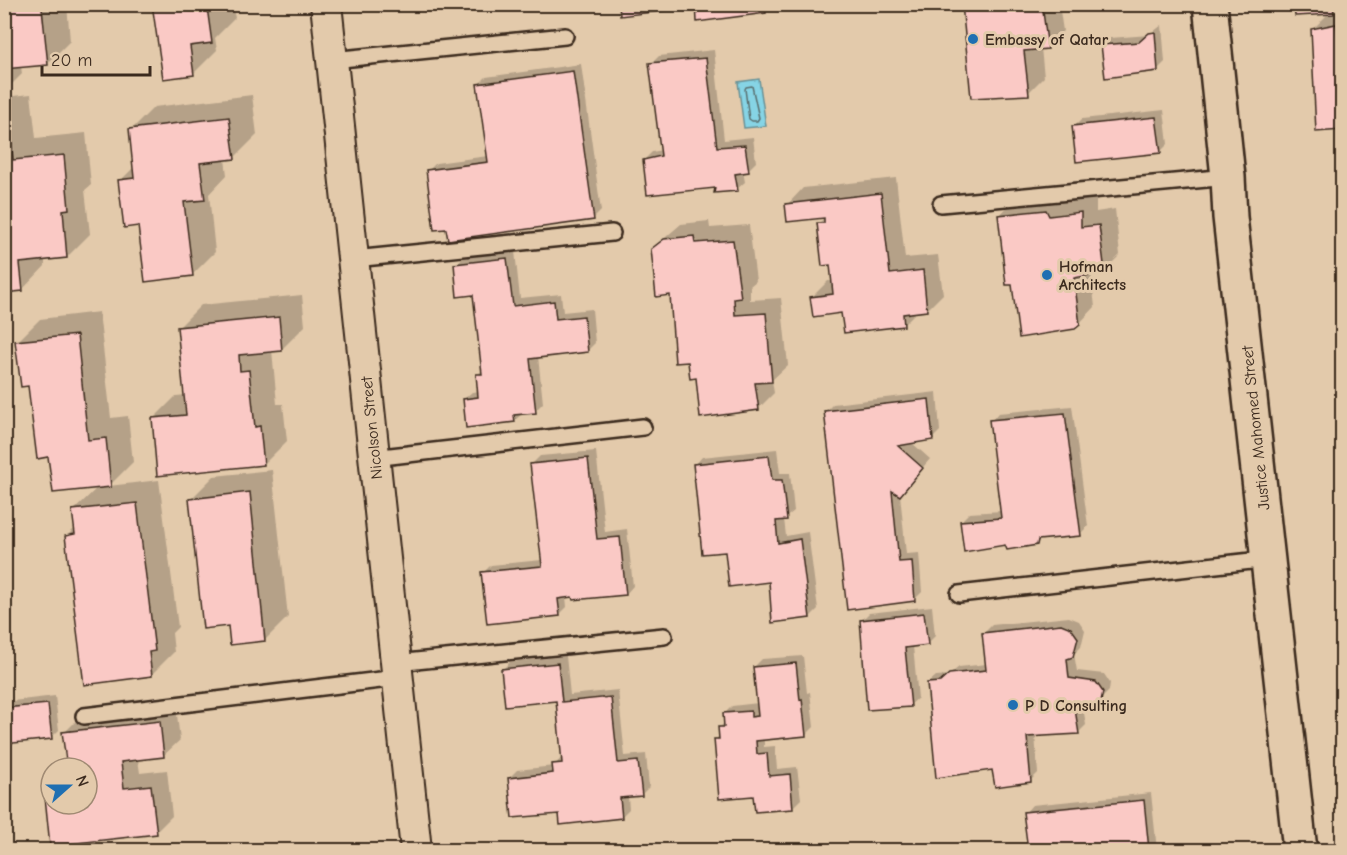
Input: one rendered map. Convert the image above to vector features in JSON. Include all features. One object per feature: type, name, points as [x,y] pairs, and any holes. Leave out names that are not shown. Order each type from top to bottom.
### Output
[{"type":"main road","name":"Justice Mahomed Street","points":[[1210,4],[1230,217],[1300,850]]},
{"type":"street","name":"Nicolson Street","points":[[326,4],[416,850]]},
{"type":"lane","points":[[332,60],[565,36]]},
{"type":"lane","points":[[941,204],[1228,177]]},
{"type":"lane","points":[[354,259],[612,233]]},
{"type":"lane","points":[[373,458],[643,427]]},
{"type":"lane","points":[[959,594],[1269,559]]},
{"type":"lane","points":[[84,716],[396,670],[664,636]]},
{"type":"water","points":[[759,79],[766,126],[744,128],[738,82]]},
{"type":"building","points":[[4,4],[63,4],[63,7],[42,8],[48,65],[4,69]]},
{"type":"building","points":[[152,4],[221,4],[207,7],[212,43],[190,46],[194,75],[163,79]]},
{"type":"building","points":[[619,4],[668,4],[668,10],[620,16]]},
{"type":"building","points":[[696,4],[765,4],[766,13],[697,22]]},
{"type":"building","name":"Embassy of Qatar","points":[[962,4],[1042,4],[1048,49],[1024,51],[1029,95],[971,98]]},
{"type":"building","points":[[1294,4],[1333,4],[1334,14],[1295,16]]},
{"type":"building","points":[[1336,24],[1339,47],[1342,46],[1342,130],[1316,132],[1311,29]]},
{"type":"building","points":[[1155,32],[1158,71],[1105,78],[1101,45],[1139,42],[1149,33]]},
{"type":"building","points":[[706,58],[717,147],[745,145],[749,172],[735,174],[738,191],[714,193],[715,188],[647,195],[643,160],[661,156],[649,63]]},
{"type":"building","points":[[573,71],[594,220],[448,240],[446,229],[434,230],[426,170],[488,162],[477,84]]},
{"type":"building","points":[[9,116],[13,160],[64,155],[69,209],[63,210],[67,258],[20,263],[23,291],[4,293],[4,117]]},
{"type":"building","points":[[229,117],[235,159],[200,163],[205,200],[184,202],[193,276],[145,282],[138,226],[124,228],[118,180],[134,178],[129,129]]},
{"type":"building","points":[[1156,117],[1161,153],[1076,162],[1072,126]]},
{"type":"building","points":[[881,193],[890,274],[923,270],[927,311],[903,314],[904,326],[844,333],[841,313],[813,317],[810,297],[833,294],[830,265],[822,266],[817,223],[824,223],[824,218],[787,222],[785,204]]},
{"type":"building","name":"Hofman Architects","points":[[1046,210],[1049,216],[1081,212],[1081,227],[1099,225],[1105,272],[1074,278],[1080,325],[1075,329],[1019,338],[1012,285],[1006,285],[998,215]]},
{"type":"building","points":[[694,236],[695,243],[733,240],[741,298],[734,299],[735,315],[766,313],[772,382],[755,383],[759,410],[700,418],[696,378],[690,379],[688,362],[675,363],[670,295],[656,297],[651,249],[664,239]]},
{"type":"building","points":[[507,258],[513,306],[554,301],[556,319],[584,316],[588,352],[530,359],[536,413],[514,415],[515,422],[466,428],[463,399],[478,397],[476,374],[482,374],[473,295],[457,297],[454,264]]},
{"type":"building","points":[[279,317],[282,351],[239,355],[240,371],[249,370],[255,427],[260,426],[264,465],[157,476],[152,418],[186,415],[177,327]]},
{"type":"building","points":[[77,335],[88,440],[106,438],[111,487],[53,493],[48,457],[37,459],[28,386],[21,387],[15,341]]},
{"type":"building","points":[[929,399],[933,440],[898,446],[923,468],[900,496],[892,491],[899,562],[912,561],[915,601],[847,610],[824,411]]},
{"type":"building","points":[[1065,413],[1081,536],[1038,540],[1037,545],[1007,550],[1005,545],[964,552],[960,521],[1001,518],[989,420]]},
{"type":"building","points":[[769,456],[772,480],[782,480],[787,520],[776,521],[778,543],[800,539],[810,618],[772,623],[769,582],[729,587],[725,552],[702,554],[693,464]]},
{"type":"building","points":[[588,458],[597,539],[620,537],[626,595],[573,600],[572,597],[558,599],[560,616],[487,624],[481,572],[542,566],[530,464]]},
{"type":"building","points":[[250,492],[265,641],[230,645],[228,626],[203,629],[189,499]]},
{"type":"building","points":[[137,503],[155,651],[149,652],[152,676],[84,685],[65,536],[75,534],[72,510]]},
{"type":"building","points":[[924,613],[928,645],[905,648],[911,707],[867,710],[860,620]]},
{"type":"building","name":"P D Consulting","points":[[1061,624],[1071,628],[1078,638],[1073,657],[1067,659],[1069,678],[1096,682],[1103,692],[1101,701],[1094,708],[1075,709],[1079,734],[1027,737],[1031,782],[995,787],[992,770],[936,778],[927,683],[940,682],[949,674],[986,670],[982,633]]},
{"type":"building","points":[[558,663],[562,702],[611,697],[618,763],[638,761],[642,796],[620,798],[622,818],[560,825],[559,814],[512,818],[508,778],[553,773],[552,764],[562,763],[556,701],[505,706],[501,669]]},
{"type":"building","points":[[796,663],[806,736],[756,741],[757,754],[767,753],[769,776],[790,774],[793,809],[755,812],[753,796],[719,799],[714,739],[719,739],[718,727],[724,727],[723,713],[751,711],[751,717],[758,716],[753,667]]},
{"type":"building","points":[[48,704],[52,739],[4,744],[4,708]]},
{"type":"building","points":[[160,721],[164,757],[121,762],[124,788],[151,785],[157,834],[50,846],[47,816],[99,816],[99,756],[65,756],[62,732]]},
{"type":"building","points":[[1144,800],[1149,850],[1028,850],[1023,812]]},
{"type":"place","name":"Embassy of Qatar","points":[[973,39]]},
{"type":"place","name":"Hofman Architects","points":[[1047,275]]},
{"type":"place","name":"P D Consulting","points":[[1013,705]]}]
